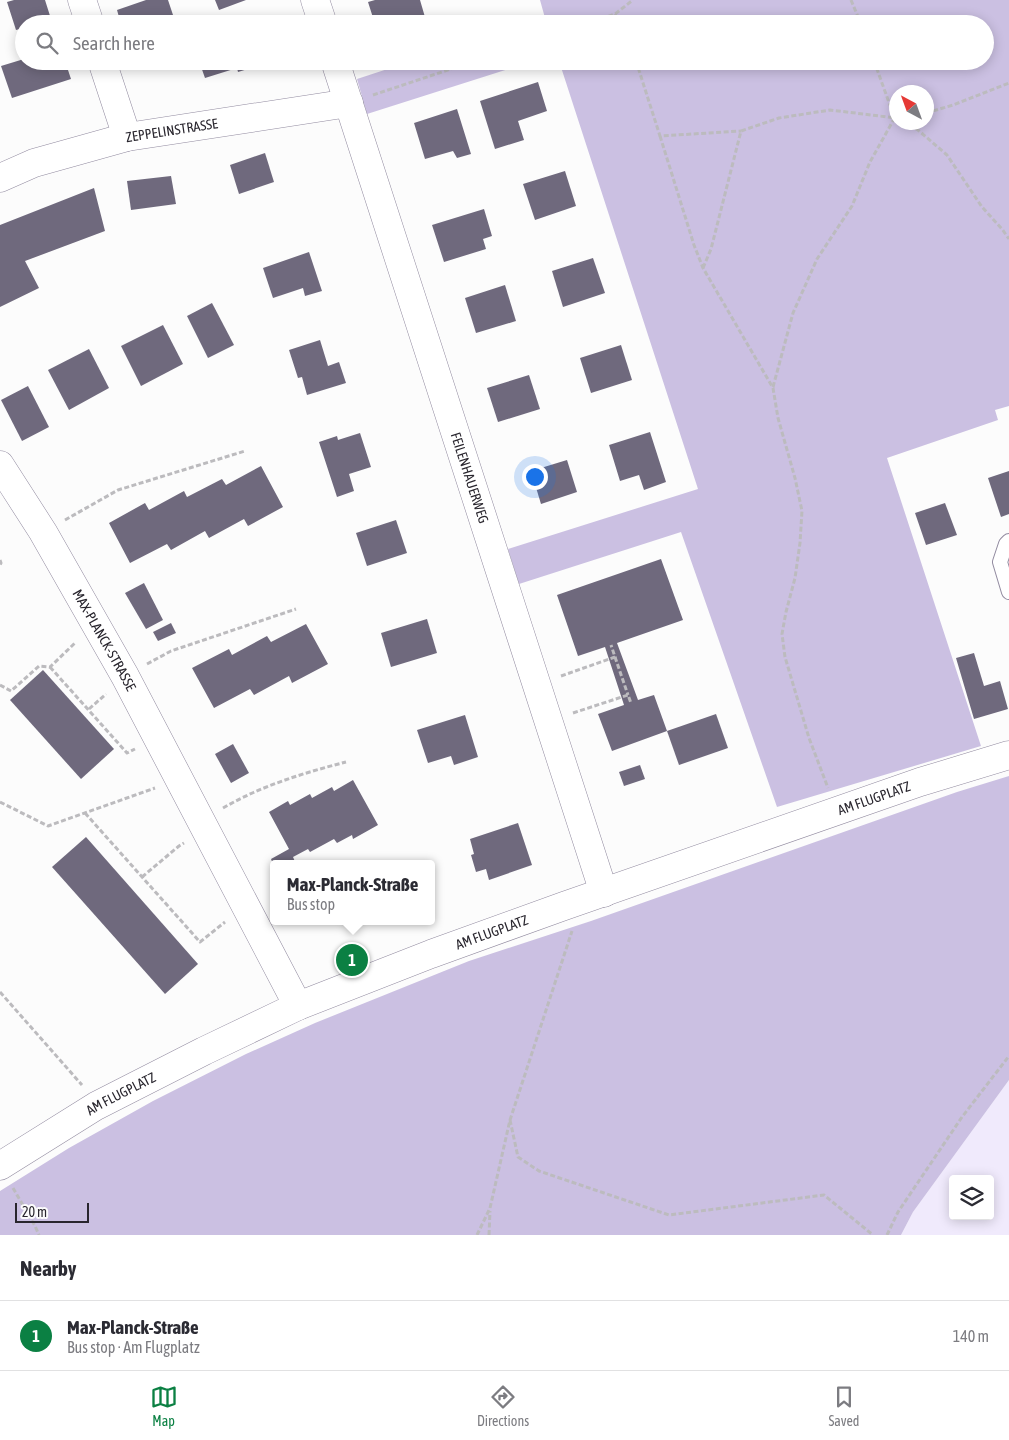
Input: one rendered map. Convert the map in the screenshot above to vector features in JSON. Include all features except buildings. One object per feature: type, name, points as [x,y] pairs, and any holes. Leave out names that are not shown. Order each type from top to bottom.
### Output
[{"type":"street","points":[[82,0],[87,15]]},
{"type":"street","points":[[315,0],[320,15]]},
{"type":"street","points":[[105,70],[127,137]]},
{"type":"street","name":"FEILENHAUERWEG","points":[[338,70],[604,893]]},
{"type":"street","name":"ZEPPELINSTRASSE","points":[[0,178],[34,163],[127,137],[349,103]]},
{"type":"street","name":"MAX-PLANCK-STRASSE","points":[[0,465],[43,532],[96,623],[298,1006]]},
{"type":"street","name":"AM FLUGPLATZ","points":[[0,1166],[96,1106],[298,1006],[431,954],[564,906],[920,782],[1009,755]]},
{"type":"lane","points":[[1009,541],[1006,544],[1000,562],[1009,592]]},
{"type":"path","points":[[615,14],[633,0]]},
{"type":"path","points":[[851,0],[857,15]]},
{"type":"path","points":[[349,103],[448,70]]},
{"type":"path","points":[[639,70],[703,268],[772,388],[778,418],[796,478],[802,510],[800,543],[795,578],[782,634],[785,657],[809,738],[836,812]]},
{"type":"path","points":[[877,70],[889,101]]},
{"type":"path","points":[[934,111],[954,105],[1009,83]]},
{"type":"path","points":[[660,136],[741,131],[779,118],[830,110],[889,118]]},
{"type":"path","points":[[772,388],[793,313],[817,259],[852,206],[870,162],[889,130]]},
{"type":"path","points":[[918,130],[947,155],[982,207],[1009,238]]},
{"type":"path","points":[[703,268],[711,249],[741,131]]},
{"type":"path","points":[[43,532],[118,490],[245,451]]},
{"type":"path","points":[[0,560],[0,565]]},
{"type":"path","points":[[125,676],[171,651],[296,609]]},
{"type":"path","points":[[0,685],[11,691],[39,666],[50,666],[96,623]]},
{"type":"path","points":[[611,645],[632,703]]},
{"type":"path","points":[[536,684],[615,657]]},
{"type":"path","points":[[50,666],[127,753],[158,738]]},
{"type":"path","points":[[548,722],[628,695]]},
{"type":"path","points":[[142,877],[244,796],[308,771],[346,762]]},
{"type":"path","points":[[0,802],[48,826],[154,788],[178,776]]},
{"type":"path","points":[[85,813],[200,942],[222,923],[248,910]]},
{"type":"path","points":[[489,1235],[490,1208],[510,1120],[572,931],[564,906]]},
{"type":"path","points":[[0,992],[80,1082],[96,1106]]},
{"type":"path","points":[[887,1235],[898,1212],[956,1125],[1009,1056]]},
{"type":"path","points":[[510,1120],[518,1157],[539,1171],[669,1215],[824,1195],[873,1235]]},
{"type":"path","points":[[0,1166],[36,1226],[39,1235]]},
{"type":"path","points":[[477,1235],[490,1208]]},
{"type":"shaded area","points":[[540,0],[1009,0],[1009,406],[995,410],[998,420],[887,458],[981,746],[777,807],[681,532],[519,584],[508,549],[698,489],[562,70],[994,70],[994,15],[544,15]]},
{"type":"shaded area","points":[[384,70],[506,70],[367,114],[357,79]]},
{"type":"shaded area","points":[[1009,776],[1009,1080],[913,1212],[901,1235],[0,1235],[0,1191],[69,1148],[153,1101],[246,1054],[315,1023],[469,961],[591,921],[957,792]]},
{"type":"shaded area","points":[[1009,1080],[1009,1235],[901,1235],[913,1212]]},
{"type":"place","name":"Max-Planck-Straße","points":[[352,960]]}]
